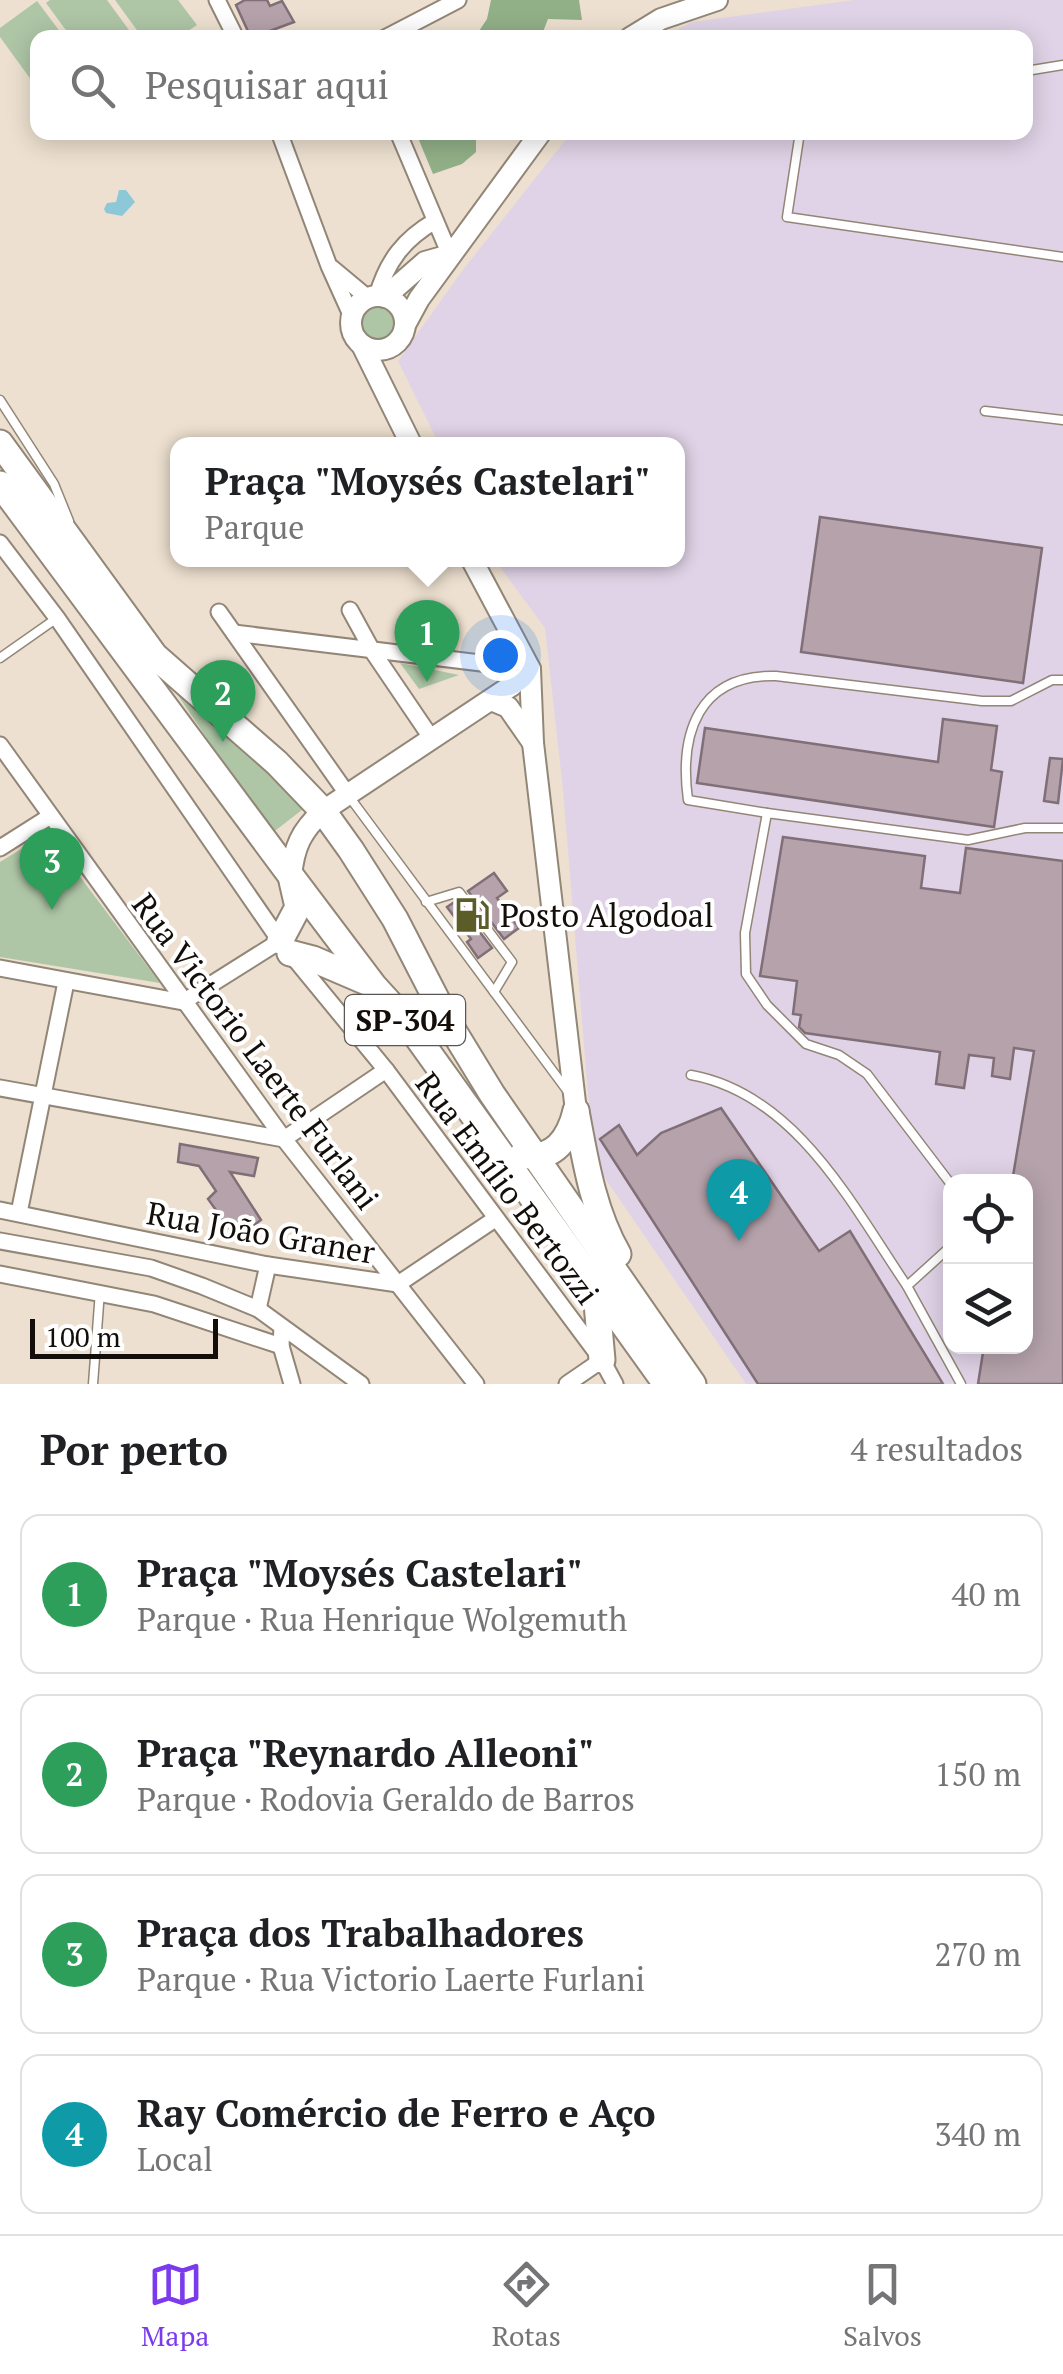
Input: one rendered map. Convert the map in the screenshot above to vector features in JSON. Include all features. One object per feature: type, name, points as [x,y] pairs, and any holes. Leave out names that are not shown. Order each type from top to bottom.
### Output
[{"type":"highway","name":"SP-304","points":[[0,443],[155,656],[277,763],[323,812],[394,920],[448,1022],[492,1094],[693,1384]]},
{"type":"highway","name":"SP-304","points":[[0,484],[374,986],[405,1020],[666,1384]]},
{"type":"highway","points":[[291,876],[298,907],[285,947],[374,986]]},
{"type":"highway","points":[[405,1020],[510,1148],[522,1156],[537,1156],[559,1146],[568,1135],[575,1106]]},
{"type":"highway","points":[[575,1106],[588,1174],[610,1241],[693,1384]]},
{"type":"highway","points":[[595,1281],[602,1360]]},
{"type":"main road","points":[[643,30],[661,19],[717,0]]},
{"type":"main road","points":[[362,345],[380,351],[401,339],[406,322],[450,255],[535,140]]},
{"type":"main road","points":[[408,437],[352,332],[352,316],[358,305],[377,297],[425,262],[450,255]]},
{"type":"main road","points":[[377,297],[398,304],[406,322]]},
{"type":"main road","points":[[392,347],[392,406]]},
{"type":"main road","points":[[476,567],[530,670],[533,743],[575,1106]]},
{"type":"main road","points":[[291,876],[294,846],[306,827],[323,812],[530,670]]},
{"type":"main road","points":[[491,700],[508,707],[533,743]]},
{"type":"street","points":[[217,0],[232,30]]},
{"type":"street","points":[[400,30],[458,0]]},
{"type":"street","points":[[282,140],[328,266],[352,316]]},
{"type":"street","points":[[401,140],[450,255]]},
{"type":"street","points":[[328,266],[377,297],[384,272],[397,252],[415,233],[436,221]]},
{"type":"street","name":"Rua Emílio Bertozzi","points":[[0,544],[57,618],[285,947],[386,1070],[602,1360],[615,1384]]},
{"type":"street","points":[[350,610],[373,652],[432,739]]},
{"type":"street","points":[[218,612],[348,795]]},
{"type":"street","points":[[234,633],[530,670]]},
{"type":"street","name":"Rua Victorio Laerte Furlani","points":[[0,745],[284,1140],[476,1384]]},
{"type":"street","points":[[0,848],[49,817]]},
{"type":"street","points":[[0,968],[183,1002],[285,947]]},
{"type":"street","points":[[20,1214],[66,982]]},
{"type":"street","points":[[0,1088],[284,1140],[386,1070]]},
{"type":"street","name":"Rua João Graner","points":[[0,1210],[268,1265],[398,1284],[495,1219]]},
{"type":"street","points":[[0,1241],[152,1268],[258,1309],[361,1384]]},
{"type":"street","points":[[258,1309],[268,1265]]},
{"type":"street","points":[[0,1274],[154,1304],[281,1346]]},
{"type":"street","points":[[282,1327],[281,1346],[290,1383]]},
{"type":"street","points":[[568,1384],[602,1360]]},
{"type":"lane","points":[[1033,69],[1063,65]]},
{"type":"lane","points":[[799,140],[787,217],[1063,257]]},
{"type":"lane","points":[[0,400],[54,484],[65,506],[73,540]]},
{"type":"lane","points":[[984,411],[1063,420]]},
{"type":"lane","points":[[0,658],[57,618]]},
{"type":"lane","points":[[1063,680],[1052,680],[1011,701],[982,701],[752,676],[738,680],[704,703],[685,748],[688,800],[968,840],[1025,828],[1063,828]]},
{"type":"lane","points":[[348,795],[575,1106]]},
{"type":"lane","points":[[767,813],[745,933],[746,974],[767,1005],[806,1044],[839,1056],[867,1074],[943,1174]]},
{"type":"lane","points":[[426,902],[459,892],[512,962],[494,992]]},
{"type":"lane","points":[[691,1074],[718,1080],[775,1116],[812,1147],[907,1286],[961,1384]]},
{"type":"lane","points":[[907,1286],[943,1253]]},
{"type":"lane","points":[[93,1384],[100,1292]]},
{"type":"shaded area","points":[[854,0],[1063,0],[1063,1384],[746,1384],[600,1171],[590,1118],[563,790],[545,628],[500,567],[685,567],[685,437],[436,437],[398,361],[462,271],[565,140],[1033,140],[1033,30],[677,30],[692,22]]},
{"type":"green space","points":[[107,0],[129,30],[66,30],[46,3]]},
{"type":"green space","points":[[115,0],[178,0],[197,25],[190,30],[137,30]]},
{"type":"green space","points":[[491,0],[579,0],[582,20],[548,19],[544,30],[480,30]]},
{"type":"green space","points":[[37,1],[59,30],[30,30],[30,78],[0,37],[0,28]]},
{"type":"green space","points":[[419,140],[476,140],[476,152],[462,164],[433,174]]},
{"type":"green space","points":[[379,307],[391,312],[396,324],[391,336],[379,341],[367,336],[362,324],[367,312]]},
{"type":"green space","points":[[400,663],[459,675],[419,689]]},
{"type":"green space","points":[[167,679],[307,806],[271,834]]},
{"type":"green space","points":[[47,833],[160,983],[0,957],[0,862]]},
{"type":"water","points":[[119,190],[126,190],[135,202],[122,216],[106,213],[107,203],[116,202]]},
{"type":"building","points":[[245,0],[267,0],[270,6],[282,1],[294,22],[272,30],[247,30],[236,5]]},
{"type":"building","points":[[820,517],[1042,548],[1023,683],[801,652]]},
{"type":"building","points":[[943,719],[997,726],[991,770],[1002,772],[994,827],[697,783],[705,728],[938,762]]},
{"type":"building","points":[[1050,758],[1063,759],[1058,803],[1044,801]]},
{"type":"building","points":[[783,837],[925,856],[921,888],[960,893],[966,848],[1063,861],[1063,1384],[978,1384],[983,1354],[1033,1354],[1033,1174],[1013,1174],[1034,1051],[1014,1048],[1010,1079],[992,1076],[994,1058],[969,1055],[964,1088],[936,1084],[940,1052],[805,1033],[799,1027],[801,1015],[793,1014],[797,981],[760,976]]},
{"type":"building","points":[[494,873],[507,891],[497,898],[519,928],[504,939],[468,891]]},
{"type":"building","points":[[456,901],[492,948],[478,958],[467,942],[471,939],[447,907]]},
{"type":"building","points":[[721,1108],[819,1251],[850,1231],[943,1384],[758,1384],[600,1139],[619,1125],[637,1155],[661,1133]]},
{"type":"building","points":[[180,1144],[258,1158],[254,1176],[230,1172],[261,1220],[236,1238],[208,1199],[216,1191],[199,1166],[178,1162]]},
{"type":"place","name":"Praça \"Moysés Castelari\"","points":[[427,682]]},
{"type":"place","name":"Praça \"Reynardo Alleoni\"","points":[[223,742]]},
{"type":"place","name":"Praça dos Trabalhadores","points":[[52,910]]},
{"type":"place","name":"Posto Algodoal","points":[[472,915]]},
{"type":"place","name":"Ray Comércio de Ferro e Aço","points":[[739,1241]]}]
